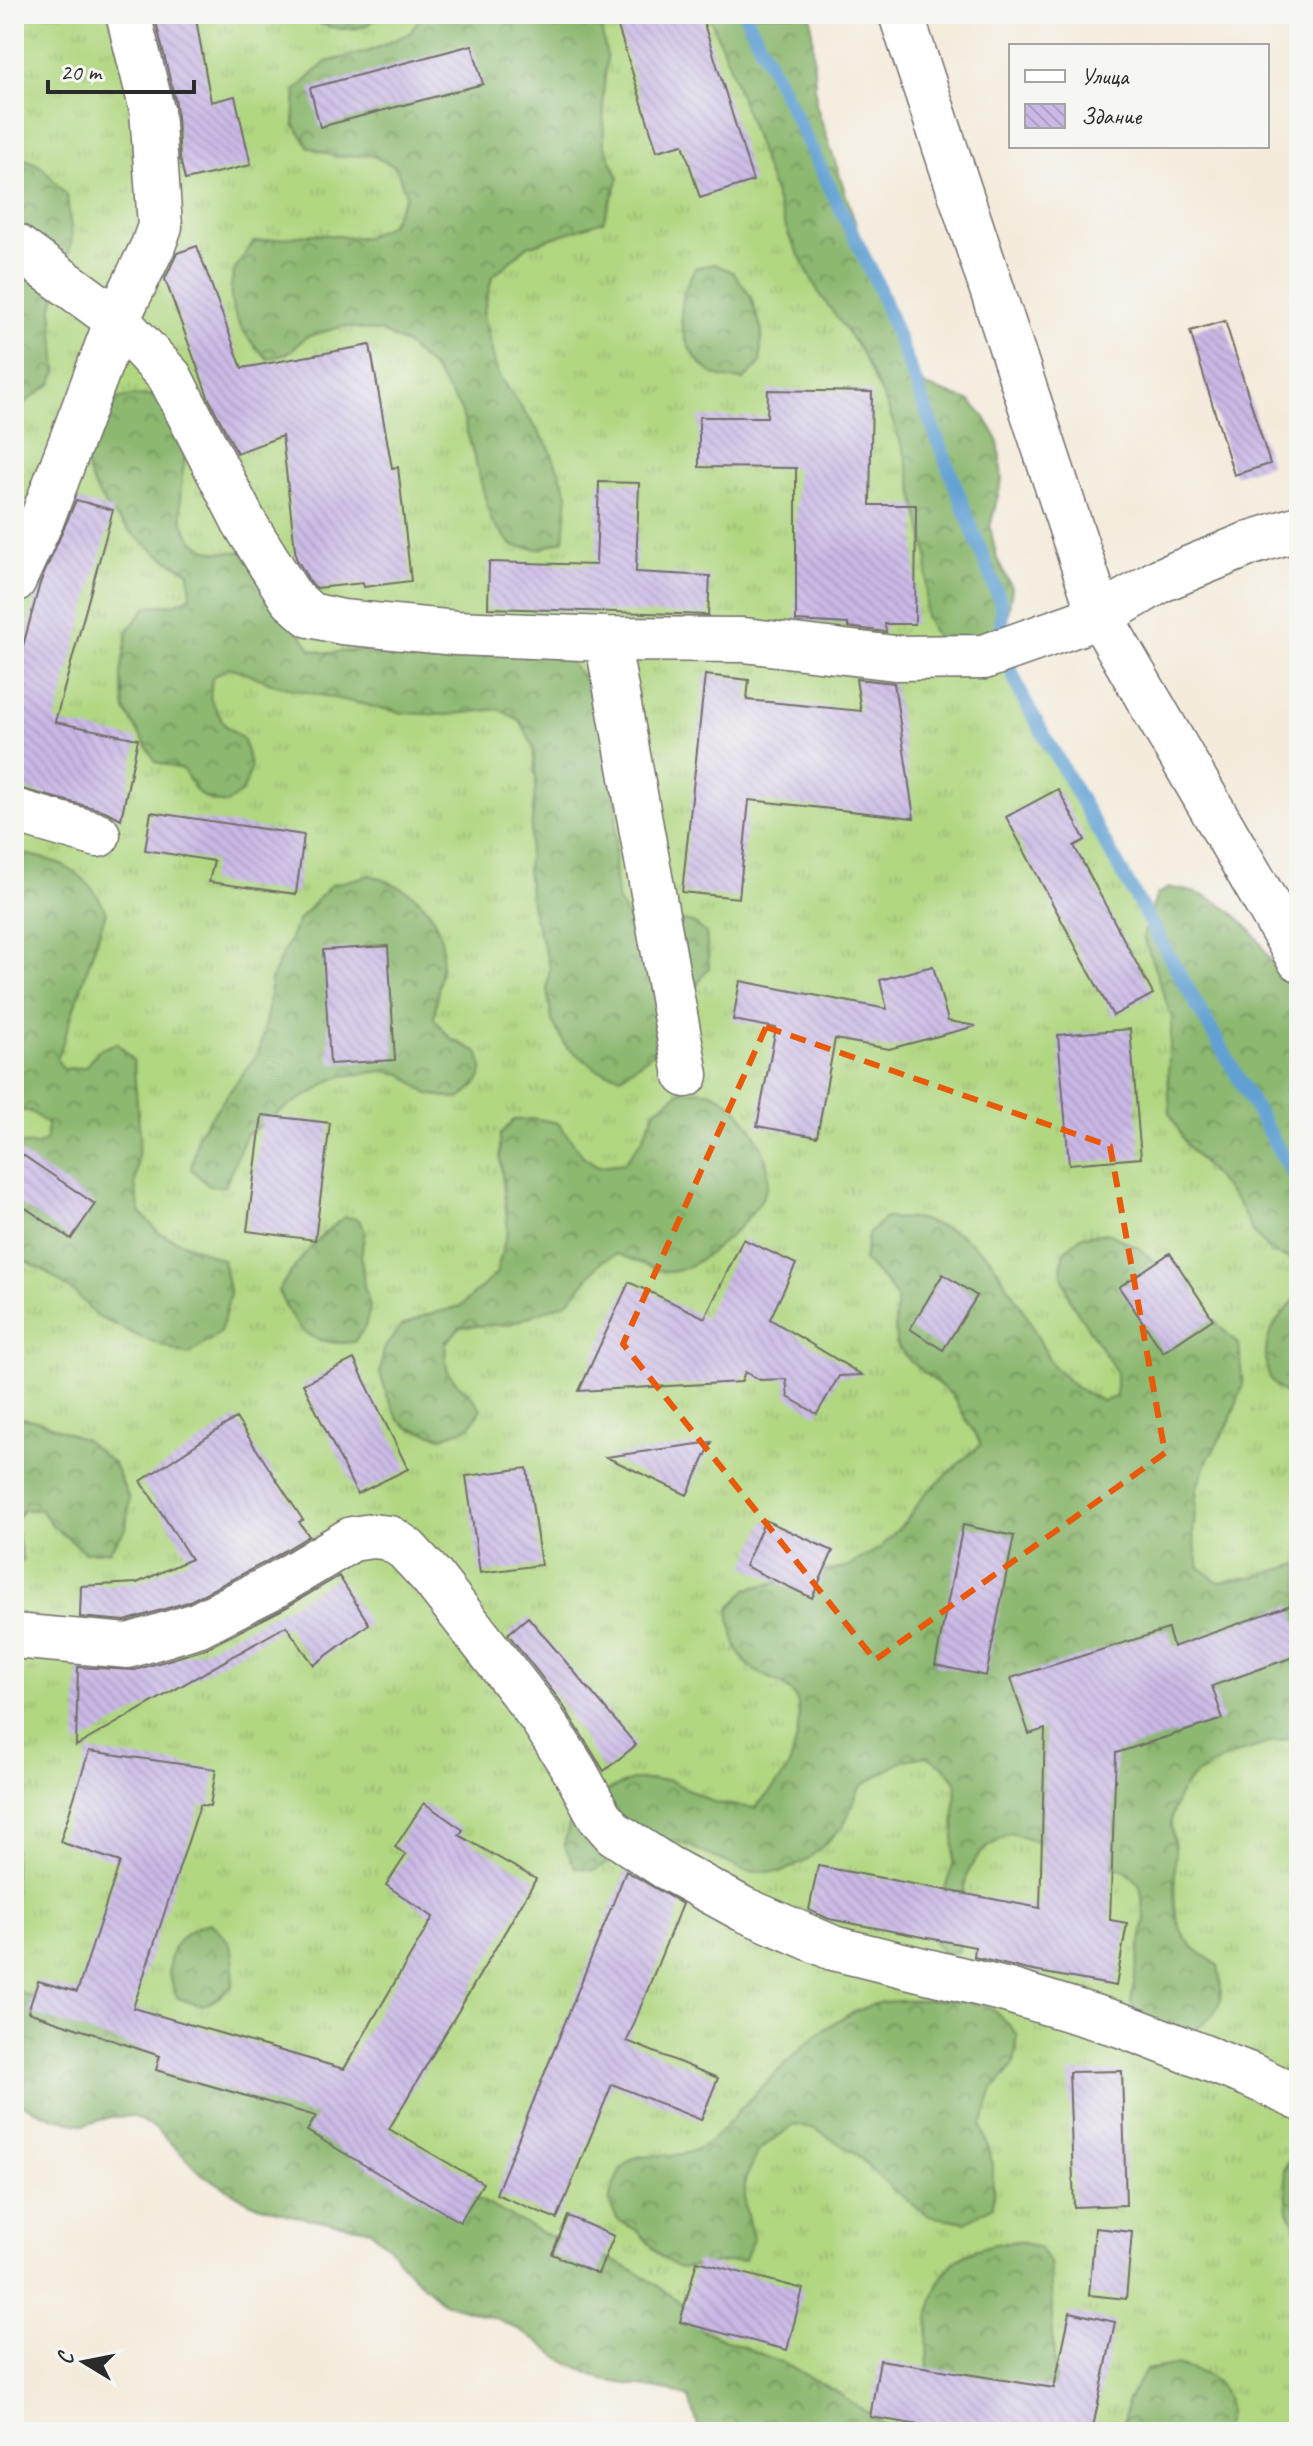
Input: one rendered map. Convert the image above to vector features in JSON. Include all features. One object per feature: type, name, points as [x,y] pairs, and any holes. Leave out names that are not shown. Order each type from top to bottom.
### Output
[{"type":"street","points":[[14,580],[42,519],[117,320],[160,226],[152,110],[128,14]]},
{"type":"street","points":[[901,14],[1084,622],[1299,959]]},
{"type":"street","points":[[14,245],[117,320],[170,377],[244,522],[291,598],[310,615],[342,622],[456,633],[744,640],[895,658],[984,657],[1084,622],[1161,580],[1251,543],[1299,528]]},
{"type":"street","points":[[607,639],[686,1075]]},
{"type":"street","points":[[14,811],[98,835]]},
{"type":"street","points":[[14,1636],[128,1646],[197,1625],[274,1586],[352,1539],[372,1536],[390,1538],[406,1549],[432,1577],[540,1716],[600,1817],[614,1833],[666,1867],[743,1909],[833,1948],[1009,1991],[1121,2025],[1250,2075],[1299,2098]]},
{"type":"highlighted area","points":[[766,1027],[1110,1146],[1165,1453],[875,1660],[623,1344]]},
{"type":"green space","points":[[14,14],[745,14],[876,281],[1001,603],[1002,649],[1023,698],[1299,1185],[1299,2432],[841,2432],[14,2015]]},
{"type":"green space","points":[[310,14],[381,14],[374,21],[348,29],[321,24],[312,20]]},
{"type":"green space","points":[[422,14],[598,14],[607,57],[603,95],[604,145],[619,178],[603,221],[528,246],[492,277],[483,315],[498,375],[548,445],[568,494],[564,540],[540,549],[513,546],[492,522],[461,410],[434,370],[406,344],[382,332],[344,326],[306,337],[287,354],[268,359],[243,330],[233,306],[231,293],[236,268],[254,242],[314,234],[364,238],[390,225],[406,195],[396,167],[371,155],[336,157],[309,147],[294,124],[296,90],[326,62],[370,51],[410,33]]},
{"type":"green space","points":[[708,14],[811,14],[816,104],[903,359],[925,386],[970,401],[984,416],[998,440],[1002,479],[990,527],[997,559],[1012,588],[1007,620],[981,636],[937,639],[925,617],[928,557],[906,458],[887,405],[860,350],[819,293],[789,236],[728,61]]},
{"type":"green space","points":[[14,153],[42,167],[67,196],[72,239],[52,308],[57,371],[51,384],[14,415]]},
{"type":"green space","points":[[714,264],[733,272],[750,295],[762,331],[760,363],[744,380],[713,374],[691,351],[685,338],[681,311],[688,282],[695,268]]},
{"type":"green space","points":[[156,395],[188,443],[180,504],[188,533],[211,551],[243,552],[312,650],[328,653],[368,650],[410,625],[548,639],[583,677],[611,715],[618,776],[614,871],[618,902],[632,924],[650,928],[670,919],[693,923],[706,933],[709,967],[652,1054],[621,1076],[598,1070],[566,1046],[552,1021],[547,989],[550,967],[532,910],[527,870],[536,781],[533,746],[520,720],[498,709],[447,715],[403,713],[279,686],[230,667],[212,677],[210,698],[224,724],[244,740],[251,769],[243,791],[226,804],[210,800],[196,790],[184,770],[156,762],[125,710],[121,673],[128,630],[147,606],[174,604],[191,596],[189,572],[137,537],[105,504],[93,485],[87,466],[86,446],[98,417],[110,403],[125,397]]},
{"type":"green space","points":[[14,853],[44,858],[69,869],[90,886],[106,912],[57,1060],[64,1069],[85,1067],[98,1050],[117,1043],[133,1060],[140,1135],[135,1184],[140,1212],[159,1233],[223,1260],[230,1295],[220,1333],[188,1355],[98,1317],[76,1294],[45,1271],[14,1255],[14,1143],[36,1146],[46,1140],[47,1124],[30,1111],[14,1111]]},
{"type":"green space","points":[[370,875],[407,891],[433,917],[442,944],[434,1019],[451,1039],[478,1052],[482,1068],[480,1078],[460,1099],[428,1094],[402,1074],[383,1071],[342,1076],[296,1101],[246,1135],[225,1186],[209,1186],[191,1169],[198,1134],[259,1052],[271,979],[299,919],[331,885]]},
{"type":"green space","points":[[1169,888],[1208,897],[1231,911],[1259,941],[1279,973],[1299,988],[1299,1274],[1291,1259],[1271,1253],[1252,1231],[1238,1203],[1185,1143],[1170,1113],[1168,1073],[1172,1018],[1143,936],[1157,894]]},
{"type":"green space","points":[[681,1091],[708,1091],[723,1098],[744,1118],[761,1146],[766,1160],[767,1186],[741,1225],[711,1252],[681,1269],[669,1272],[617,1254],[602,1261],[568,1302],[510,1324],[460,1327],[446,1343],[447,1368],[481,1409],[470,1427],[442,1437],[409,1428],[399,1420],[380,1373],[384,1349],[401,1326],[461,1306],[496,1274],[508,1229],[500,1135],[514,1120],[538,1119],[558,1123],[583,1156],[598,1166],[624,1163],[642,1140],[655,1111]]},
{"type":"green space","points":[[345,1217],[358,1219],[365,1231],[361,1255],[370,1307],[365,1327],[354,1342],[338,1343],[306,1333],[291,1316],[278,1291],[308,1251]]},
{"type":"green space","points":[[885,1218],[919,1219],[958,1233],[990,1258],[1028,1318],[1052,1365],[1076,1388],[1102,1401],[1116,1397],[1116,1371],[1070,1300],[1061,1271],[1064,1251],[1083,1236],[1108,1233],[1141,1249],[1239,1345],[1243,1386],[1229,1423],[1209,1457],[1197,1487],[1193,1534],[1199,1567],[1218,1582],[1252,1577],[1299,1564],[1299,1738],[1270,1743],[1220,1761],[1192,1778],[1175,1805],[1171,1823],[1175,1847],[1177,1915],[1188,1942],[1218,1965],[1221,1989],[1215,2012],[1189,2033],[1141,2022],[1131,2002],[1145,1917],[1140,1885],[1126,1871],[1010,1833],[978,1856],[966,1878],[958,1951],[946,1954],[933,1942],[936,1915],[953,1865],[956,1781],[943,1766],[927,1756],[904,1760],[860,1787],[843,1827],[808,1859],[782,1872],[746,1871],[677,1841],[647,1841],[593,1871],[575,1867],[564,1845],[571,1817],[611,1789],[632,1780],[669,1780],[715,1803],[755,1808],[788,1768],[797,1736],[798,1704],[784,1686],[745,1662],[732,1630],[729,1609],[747,1589],[846,1567],[880,1548],[905,1522],[925,1494],[981,1444],[951,1394],[910,1361],[896,1344],[897,1299],[864,1261],[868,1234]]},
{"type":"green space","points":[[1299,1293],[1299,1395],[1282,1391],[1274,1384],[1267,1368],[1266,1349],[1271,1331]]},
{"type":"green space","points":[[14,1417],[39,1421],[85,1440],[114,1464],[129,1499],[126,1529],[109,1551],[85,1552],[53,1526],[40,1509],[23,1510],[14,1522]]},
{"type":"green space","points":[[14,1522],[23,1560],[14,1570]]},
{"type":"green space","points":[[210,1923],[224,1936],[232,1950],[233,1985],[213,2001],[202,2005],[177,1997],[169,1963],[180,1939],[193,1929]]},
{"type":"green space","points":[[14,1990],[300,2105],[542,2233],[592,2251],[641,2274],[680,2302],[702,2330],[783,2363],[839,2393],[894,2432],[700,2432],[689,2398],[671,2391],[603,2380],[558,2357],[535,2339],[498,2319],[444,2303],[411,2274],[369,2229],[290,2215],[249,2202],[202,2174],[155,2128],[132,2116],[111,2117],[84,2125],[52,2117],[14,2101]]},
{"type":"green space","points":[[881,2002],[966,2002],[992,2009],[1018,2036],[1014,2065],[993,2089],[982,2126],[993,2165],[993,2206],[966,2222],[929,2216],[892,2189],[855,2153],[815,2129],[794,2125],[759,2150],[745,2180],[745,2208],[753,2239],[745,2260],[679,2268],[662,2258],[638,2231],[618,2220],[609,2202],[616,2178],[625,2164],[647,2155],[690,2152],[706,2144],[803,2047],[845,2017]]},
{"type":"green space","points":[[1299,2144],[1299,2235],[1288,2210],[1284,2168]]},
{"type":"green space","points":[[1017,2241],[1039,2248],[1050,2263],[1057,2432],[932,2432],[928,2333],[938,2285],[950,2266],[968,2253],[986,2246]]},
{"type":"green space","points":[[1175,2365],[1201,2373],[1222,2388],[1228,2406],[1224,2432],[1123,2432],[1127,2401],[1146,2370]]},
{"type":"building","points":[[154,14],[195,14],[211,102],[235,96],[251,165],[185,180],[176,104]]},
{"type":"building","points":[[614,14],[701,14],[753,181],[700,198],[683,144],[657,151]]},
{"type":"building","points":[[472,45],[483,84],[320,127],[310,88]]},
{"type":"building","points":[[197,246],[242,368],[370,345],[392,468],[398,467],[411,581],[364,587],[363,583],[317,588],[310,582],[296,558],[282,436],[237,453],[209,399],[165,279],[177,253]]},
{"type":"building","points":[[1225,321],[1270,464],[1234,475],[1190,331]]},
{"type":"building","points":[[768,390],[872,392],[870,505],[916,505],[915,624],[885,624],[886,632],[848,627],[848,624],[796,621],[796,468],[699,467],[699,417],[767,417]]},
{"type":"building","points":[[599,482],[639,483],[636,572],[710,576],[708,615],[488,608],[489,562],[596,565]]},
{"type":"building","points":[[76,500],[113,510],[55,722],[138,739],[121,819],[105,811],[14,787],[14,679],[40,583]]},
{"type":"building","points":[[705,675],[749,680],[747,700],[861,711],[856,679],[894,683],[914,818],[749,800],[739,898],[682,892]]},
{"type":"building","points":[[1058,789],[1085,840],[1074,846],[1153,994],[1113,1016],[1006,817]]},
{"type":"building","points":[[151,812],[304,835],[296,894],[209,882],[214,861],[145,850]]},
{"type":"building","points":[[388,946],[395,1060],[330,1064],[323,950]]},
{"type":"building","points":[[933,966],[948,1021],[976,1026],[889,1049],[835,1039],[817,1137],[757,1126],[776,1028],[733,1020],[740,981],[887,1009],[880,980]]},
{"type":"building","points":[[1130,1029],[1141,1158],[1069,1164],[1058,1035]]},
{"type":"building","points":[[262,1115],[330,1123],[315,1240],[247,1231]]},
{"type":"building","points":[[14,1149],[95,1204],[71,1239],[14,1200]]},
{"type":"building","points":[[743,1239],[796,1264],[770,1319],[862,1375],[839,1376],[817,1414],[788,1397],[786,1379],[760,1380],[745,1372],[741,1382],[579,1391],[629,1282],[705,1318]]},
{"type":"building","points":[[1170,1253],[1213,1319],[1163,1352],[1119,1287]]},
{"type":"building","points":[[943,1274],[977,1296],[943,1350],[910,1329]]},
{"type":"building","points":[[354,1359],[408,1469],[357,1494],[303,1384]]},
{"type":"building","points":[[236,1418],[303,1520],[299,1522],[309,1536],[188,1602],[125,1621],[80,1617],[81,1586],[137,1583],[191,1559],[141,1481]]},
{"type":"building","points":[[712,1442],[687,1495],[606,1457]]},
{"type":"building","points":[[527,1468],[541,1565],[480,1573],[466,1476]]},
{"type":"building","points":[[765,1520],[833,1551],[812,1598],[745,1566]]},
{"type":"building","points":[[963,1525],[1014,1536],[986,1676],[935,1665]]},
{"type":"building","points":[[339,1576],[369,1624],[314,1665],[286,1626],[76,1746],[78,1667],[135,1670],[205,1649]]},
{"type":"building","points":[[1291,1605],[1299,1627],[1299,1655],[1212,1686],[1223,1719],[1116,1753],[1110,1920],[1127,1923],[1116,1986],[974,1957],[975,1947],[829,1919],[809,1910],[818,1866],[1040,1908],[1045,1729],[1029,1734],[1011,1678],[1168,1629],[1173,1647]]},
{"type":"building","points":[[528,1617],[636,1745],[604,1771],[561,1702],[508,1634]]},
{"type":"building","points":[[89,1751],[216,1769],[210,1806],[200,1805],[133,2008],[344,2069],[433,1917],[386,1885],[406,1855],[395,1847],[424,1803],[463,1830],[459,1835],[536,1879],[389,2129],[483,2183],[460,2222],[307,2131],[316,2116],[156,2070],[160,2056],[28,2012],[38,1981],[77,1992],[120,1862],[60,1842]]},
{"type":"building","points":[[626,1871],[682,1904],[627,2041],[718,2078],[701,2120],[612,2084],[557,2219],[496,2194]]},
{"type":"building","points":[[1122,2071],[1126,2205],[1074,2207],[1069,2072]]},
{"type":"building","points":[[568,2216],[614,2236],[598,2274],[552,2254]]},
{"type":"building","points":[[1095,2228],[1132,2232],[1126,2299],[1089,2295]]},
{"type":"building","points":[[697,2261],[803,2289],[787,2350],[680,2322]]},
{"type":"building","points":[[1070,2312],[1115,2322],[1092,2432],[963,2432],[870,2417],[880,2360],[1054,2388]]},
{"type":"waterway","points":[[745,14],[876,281],[1001,603],[1002,649],[1023,698],[1299,1185]]}]
